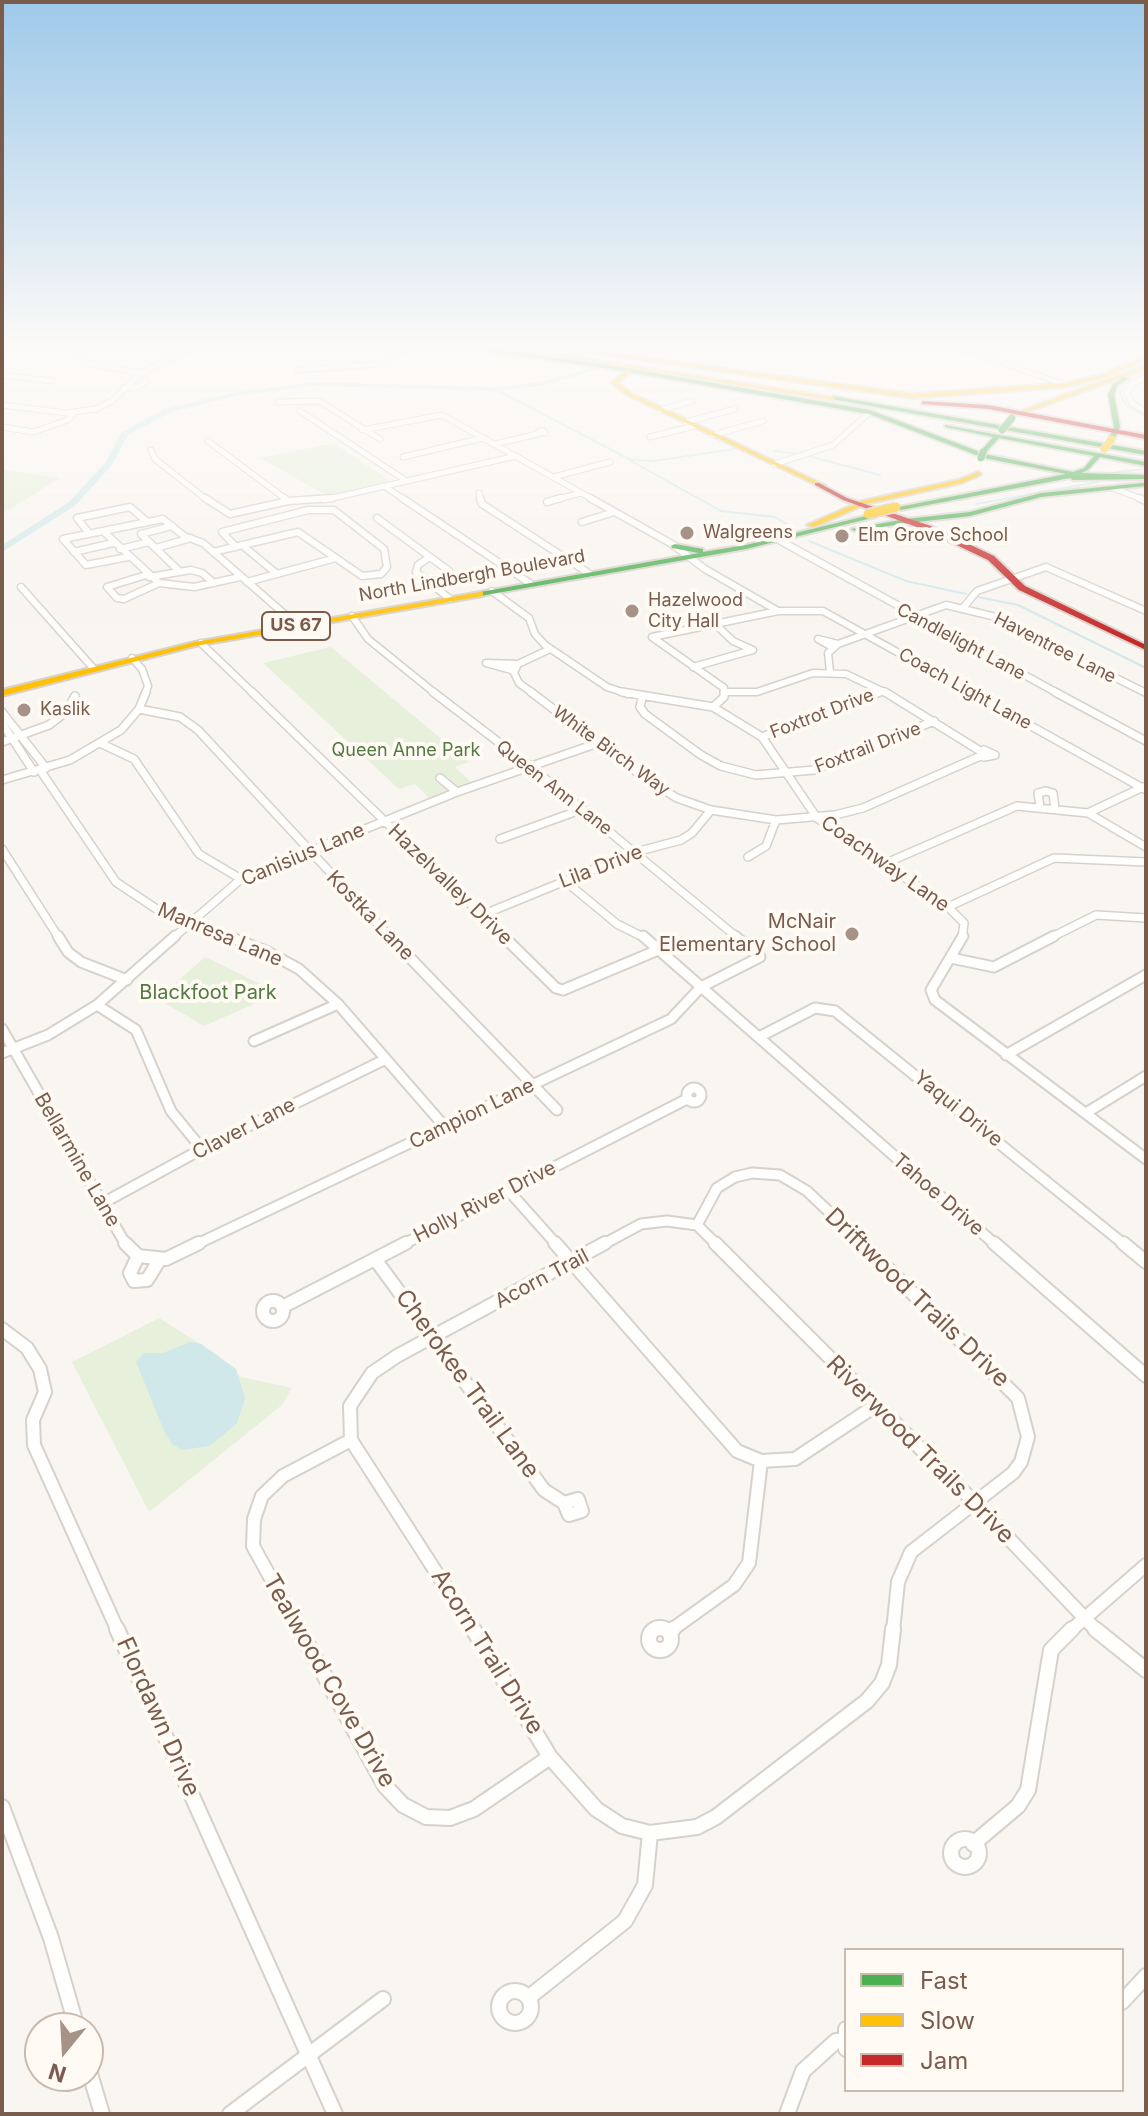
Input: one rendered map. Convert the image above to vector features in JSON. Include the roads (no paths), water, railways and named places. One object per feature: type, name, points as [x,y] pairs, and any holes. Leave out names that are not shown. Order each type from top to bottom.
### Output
[{"type":"main road","points":[[732,444],[817,484],[928,528],[998,562],[1028,591],[1146,648]]},
{"type":"main road","points":[[949,444],[975,454],[1100,455],[1129,444]]},
{"type":"main road","points":[[986,444],[977,483],[981,487],[1006,489]]},
{"type":"main road","points":[[983,454],[991,444]]},
{"type":"main road","points":[[1066,444],[1100,455]]},
{"type":"main road","points":[[1066,444],[1100,455],[1146,464]]},
{"type":"main road","points":[[1102,444],[1100,455],[1107,483]]},
{"type":"main road","points":[[1103,444],[1146,451]]},
{"type":"main road","points":[[1106,444],[1146,451]]},
{"type":"main road","points":[[1100,455],[1107,483]]},
{"type":"main road","name":"North Lindbergh Boulevard","points":[[885,511],[1006,489],[1100,455]]},
{"type":"main road","points":[[783,537],[885,511],[978,474]]},
{"type":"main road","name":"North Lindbergh Boulevard","points":[[2,691],[201,643],[783,537],[963,488],[978,474]]},
{"type":"main road","points":[[885,511],[970,514],[1041,495],[1146,477]]},
{"type":"main road","points":[[1107,483],[1146,485]]},
{"type":"main road","name":"North Lindbergh Boulevard","points":[[606,571],[690,555]]},
{"type":"street","points":[[212,444],[288,501]]},
{"type":"street","points":[[350,444],[405,480]]},
{"type":"street","points":[[403,457],[459,444]]},
{"type":"street","points":[[495,444],[690,555],[778,611]]},
{"type":"street","points":[[775,464],[835,444]]},
{"type":"street","points":[[151,450],[155,459],[227,514],[288,501],[321,501],[516,456]]},
{"type":"street","points":[[554,477],[610,462]]},
{"type":"street","points":[[1107,483],[1146,501]]},
{"type":"street","points":[[384,486],[531,584]]},
{"type":"street","points":[[479,493],[482,504],[590,574]]},
{"type":"street","points":[[547,502],[581,493]]},
{"type":"street","points":[[88,532],[77,518],[130,507],[145,520]]},
{"type":"street","points":[[213,552],[239,546],[298,532],[362,576],[381,574],[387,567],[384,549],[334,510],[308,510],[222,532],[239,546],[277,574]]},
{"type":"street","points":[[582,522],[614,512]]},
{"type":"street","points":[[128,557],[89,565],[63,539],[159,518],[213,552],[297,625]]},
{"type":"street","points":[[377,518],[449,571]]},
{"type":"street","points":[[172,526],[141,534],[178,570]]},
{"type":"street","points":[[103,531],[159,583],[186,587],[240,577]]},
{"type":"street","name":"Candlelight Lane","points":[[783,537],[912,616],[1146,741]]},
{"type":"street","points":[[156,548],[191,538]]},
{"type":"street","points":[[120,549],[149,542]]},
{"type":"street","points":[[74,552],[113,543]]},
{"type":"street","points":[[430,557],[418,565],[416,572],[450,599]]},
{"type":"street","points":[[247,582],[336,558]]},
{"type":"street","points":[[830,672],[828,653],[835,645],[946,605],[963,608],[977,591],[1041,568],[1055,569],[1146,611]]},
{"type":"street","points":[[159,583],[124,599],[117,598],[107,587],[178,570],[202,573],[214,583]]},
{"type":"street","points":[[21,587],[93,668]]},
{"type":"street","name":"Coachway Lane","points":[[492,591],[529,617],[535,634],[550,649],[615,691],[642,698],[713,707],[762,737],[817,818],[948,907],[967,928],[930,995],[1146,1159]]},
{"type":"street","name":"Haventree Lane","points":[[963,608],[992,616],[1146,693]]},
{"type":"street","name":"Coach Light Lane","points":[[693,667],[652,637],[778,611],[823,611],[1145,788]]},
{"type":"street","name":"Queen Ann Lane","points":[[352,616],[368,639],[765,957]]},
{"type":"street","points":[[693,667],[721,657],[753,651],[751,646],[733,641],[715,624]]},
{"type":"street","name":"Hazelvalley Drive","points":[[201,643],[562,993],[658,950]]},
{"type":"street","name":"White Birch Way","points":[[550,649],[516,667],[519,683],[661,789],[711,810],[776,820],[817,818],[863,808],[985,754],[934,721]]},
{"type":"street","points":[[2,780],[40,770],[102,744],[121,730],[139,709],[148,686],[142,669],[132,658]]},
{"type":"street","points":[[693,667],[726,692],[757,692],[804,675],[830,672],[857,677],[934,721]]},
{"type":"street","name":"Foxtrot Drive","points":[[762,737],[883,691]]},
{"type":"street","points":[[713,707],[726,692]]},
{"type":"street","points":[[2,742],[22,736],[60,717],[75,696]]},
{"type":"street","name":"Foxtrail Drive","points":[[642,698],[640,707],[645,714],[721,766],[756,775],[790,774],[827,766],[934,721]]},
{"type":"street","name":"Kostka Lane","points":[[139,709],[180,717],[198,730],[306,850],[557,1110]]},
{"type":"street","name":"Manresa Lane","points":[[2,712],[22,736],[40,770],[116,882],[146,904],[266,951],[299,969],[338,1004],[445,1127]]},
{"type":"street","name":"Manresa Lane","points":[[2,723],[11,739],[40,770]]},
{"type":"street","name":"Canisius Lane","points":[[2,1053],[48,1035],[97,1005],[241,879],[306,850],[457,792],[598,743]]},
{"type":"street","points":[[102,744],[134,759],[199,854],[241,879]]},
{"type":"street","points":[[440,778],[457,792]]},
{"type":"street","points":[[1088,813],[1145,788]]},
{"type":"street","points":[[1040,807],[1038,793],[1046,791],[1053,793],[1055,809]]},
{"type":"street","points":[[884,864],[1008,808],[1040,807],[1088,813],[1146,847]]},
{"type":"street","points":[[500,839],[583,809]]},
{"type":"street","name":"Lila Drive","points":[[482,915],[636,852],[687,837],[711,810]]},
{"type":"street","points":[[748,857],[766,846],[776,820]]},
{"type":"street","points":[[2,849],[68,952],[81,962],[127,980]]},
{"type":"street","points":[[948,907],[1054,858],[1146,862]]},
{"type":"street","name":"Tahoe Drive","points":[[565,881],[617,924],[639,933],[1146,1376]]},
{"type":"street","points":[[951,958],[994,967],[1096,915],[1146,918]]},
{"type":"street","name":"Campion Lane","points":[[160,1259],[173,1258],[671,1019],[701,987],[765,957]]},
{"type":"street","points":[[1006,1055],[1146,975]]},
{"type":"street","points":[[254,1041],[338,1004]]},
{"type":"street","points":[[97,1005],[136,1030],[171,1111],[202,1149]]},
{"type":"street","name":"Yaqui Drive","points":[[759,1037],[815,1008],[835,1011],[1146,1262]]},
{"type":"street","name":"Bellarmine Lane","points":[[2,1029],[128,1249],[138,1256],[130,1273],[134,1281],[147,1280],[160,1259]]},
{"type":"street","name":"Claver Lane","points":[[103,1203],[202,1149],[386,1059]]},
{"type":"street","points":[[1086,1113],[1146,1076]]},
{"type":"street","name":"Holly River Drive","points":[[284,1306],[687,1099]]},
{"type":"street","name":"Driftwood Trails Drive","points":[[650,1833],[697,1827],[716,1817],[867,1701],[882,1683],[889,1665],[902,1567],[925,1538],[1013,1473],[1026,1449],[1026,1425],[1018,1398],[988,1364],[807,1191],[790,1179],[771,1173],[752,1173],[725,1182],[708,1201],[697,1225]]},
{"type":"street","points":[[508,1190],[726,1442],[761,1461],[806,1455],[875,1406]]},
{"type":"street","name":"Acorn Trail","points":[[351,1440],[350,1406],[359,1388],[372,1373],[641,1224],[667,1221],[697,1225]]},
{"type":"street","name":"Riverwood Trails Drive","points":[[697,1225],[975,1503],[1084,1618],[1124,1657],[1146,1670]]},
{"type":"street","points":[[138,1256],[160,1259]]},
{"type":"street","name":"Cherokee Trail Lane","points":[[375,1259],[544,1490],[564,1503]]},
{"type":"street","name":"Flordawn Drive","points":[[2,1329],[16,1337],[36,1359],[45,1392],[33,1420],[34,1445],[335,2114]]},
{"type":"street","name":"Tealwood Cove Drive","points":[[351,1440],[283,1476],[262,1496],[254,1519],[253,1546],[385,1786],[403,1805],[426,1817],[450,1818],[474,1809],[550,1757]]},
{"type":"street","name":"Acorn Trail Drive","points":[[351,1440],[467,1619],[550,1757],[596,1809],[622,1826],[650,1833]]},
{"type":"street","points":[[669,1632],[743,1574],[749,1563],[761,1461]]},
{"type":"street","points":[[973,1844],[1018,1806],[1028,1790],[1051,1650],[1146,1565]]},
{"type":"street","points":[[2,1807],[51,1938],[72,2012]]},
{"type":"street","points":[[528,1998],[625,1921],[645,1885],[650,1833]]},
{"type":"street","points":[[1124,2000],[1146,1976]]},
{"type":"street","points":[[230,2114],[307,2053],[383,1999]]},
{"type":"street","points":[[787,2114],[803,2071],[836,2041],[844,2040]]},
{"type":"street","points":[[95,2092],[102,2114]]},
{"type":"water","points":[[190,1342],[201,1344],[236,1369],[245,1398],[237,1423],[221,1437],[209,1446],[183,1450],[173,1445],[165,1433],[136,1362],[144,1353],[163,1353]]},
{"type":"waterway","points":[[2,549],[72,504],[109,463],[120,444]]},
{"type":"waterway","points":[[600,444],[631,460],[655,461],[734,449]]},
{"type":"waterway","points":[[775,451],[797,454]]},
{"type":"waterway","points":[[809,456],[880,475]]},
{"type":"waterway","points":[[631,461],[721,511],[775,517],[790,526]]},
{"type":"waterway","points":[[1115,472],[1146,469]]},
{"type":"waterway","points":[[976,504],[1098,482]]},
{"type":"waterway","points":[[809,541],[906,581],[966,594]]},
{"type":"waterway","points":[[978,597],[1018,605],[1146,668]]},
{"type":"place","name":"Walgreens","points":[[687,533]]},
{"type":"place","name":"Elm Grove School","points":[[842,536]]},
{"type":"place","name":"Hazelwood City Hall","points":[[632,611]]},
{"type":"place","name":"Kaslik","points":[[24,710]]},
{"type":"place","name":"McNair Elementary School","points":[[852,934]]},
{"type":"park label","name":"Queen Anne Park","points":[[406,751]]},
{"type":"park label","name":"Blackfoot Park","points":[[208,993]]}]
